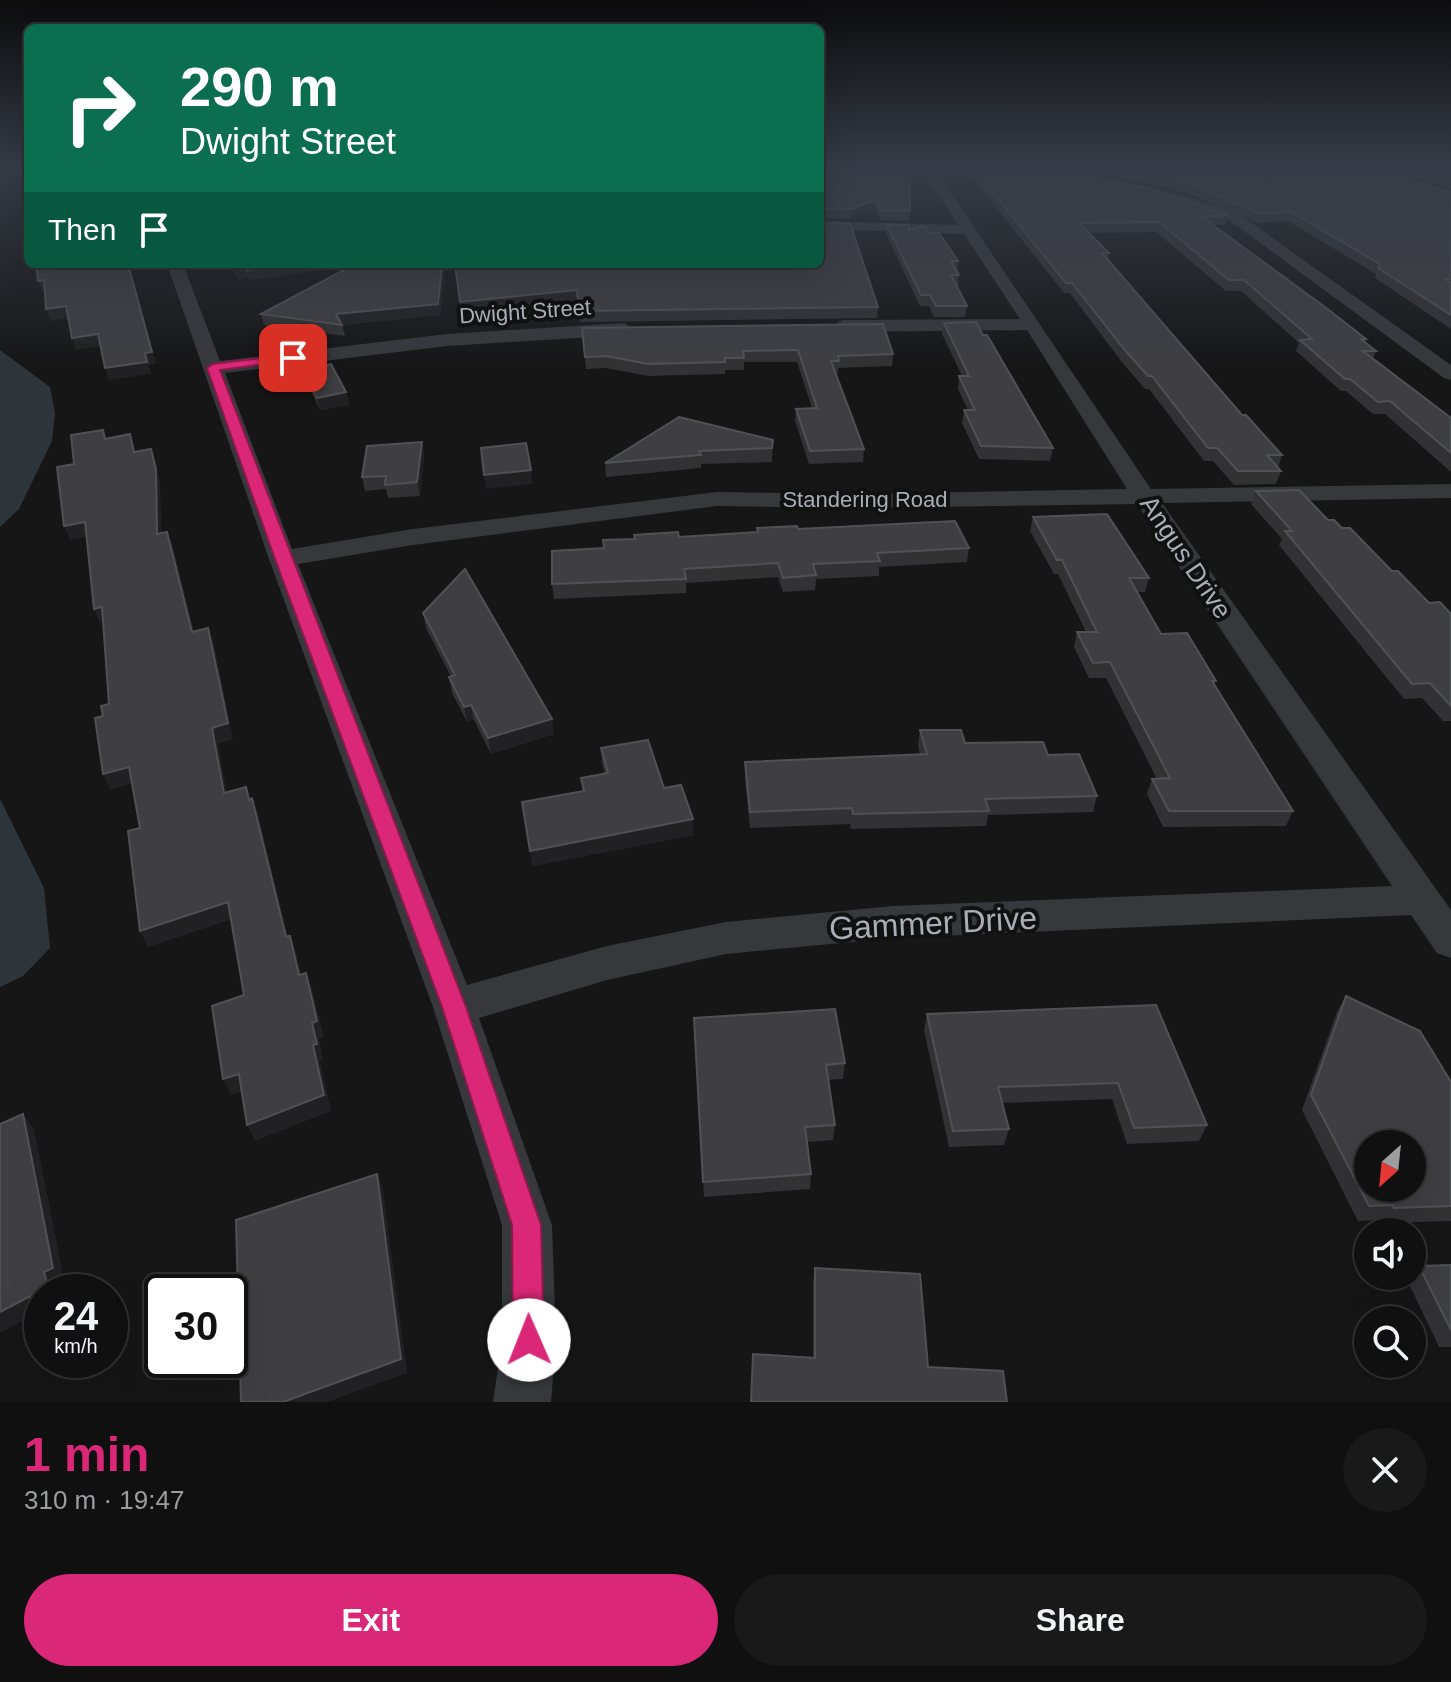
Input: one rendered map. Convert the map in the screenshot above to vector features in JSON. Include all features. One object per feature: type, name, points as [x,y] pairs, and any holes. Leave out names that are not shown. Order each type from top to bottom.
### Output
[{"type":"street","name":"Angus Drive","points":[[972,233],[1144,496],[1451,942]]},
{"type":"street","points":[[1257,233],[1451,374]]},
{"type":"street","points":[[176,268],[282,559],[454,1007],[527,1225],[529,1340],[522,1402]]},
{"type":"street","points":[[830,326],[1033,324]]},
{"type":"street","name":"Dwight Street","points":[[213,368],[447,340],[646,329]]},
{"type":"street","name":"Standering Road","points":[[282,559],[413,537],[717,499],[859,501],[1451,491]]},
{"type":"street","name":"Gammer Drive","points":[[454,1007],[607,963],[726,938],[893,922],[1422,900]]},
{"type":"shaded area","points":[[0,350],[50,387],[55,413],[52,441],[19,509],[0,527]]},
{"type":"shaded area","points":[[0,799],[44,888],[50,948],[23,976],[0,987]]},
{"type":"building","points":[[824,233],[853,233],[878,307],[579,311],[577,290],[460,302],[456,268],[824,268]]},
{"type":"building","points":[[891,233],[939,233],[958,261],[951,261],[959,275],[951,275],[967,306],[936,306],[930,295],[921,295]]},
{"type":"building","points":[[1026,233],[1089,233],[1109,253],[1102,253],[1242,415],[1246,415],[1282,455],[1267,455],[1281,471],[1238,471],[1217,448],[1208,448],[1152,376],[1148,376],[1124,349],[1072,283],[1066,283]]},
{"type":"building","points":[[1173,233],[1224,233],[1366,339],[1361,339],[1376,351],[1363,351],[1451,418],[1451,453],[1390,401],[1378,402],[1350,379],[1345,379],[1300,340],[1312,339],[1244,280],[1229,280]]},
{"type":"building","points":[[1328,233],[1451,233],[1451,279],[1445,279],[1451,283],[1451,315],[1378,268],[1380,264]]},
{"type":"building","points":[[36,268],[129,268],[152,352],[145,353],[147,362],[105,368],[98,334],[72,338],[66,306],[46,309],[44,280],[38,281]]},
{"type":"building","points":[[347,268],[442,268],[438,304],[336,314],[342,325],[261,314]]},
{"type":"building","points":[[976,322],[983,335],[987,335],[1053,448],[981,446],[964,410],[975,410],[959,376],[969,376],[944,323]]},
{"type":"building","points":[[883,324],[893,354],[838,356],[839,361],[831,361],[864,449],[810,451],[796,409],[817,408],[798,350],[743,351],[744,358],[725,358],[725,362],[648,364],[606,356],[585,357],[582,328]]},
{"type":"building","points":[[331,364],[346,392],[317,398],[303,369]]},
{"type":"building","points":[[679,417],[773,440],[772,448],[699,451],[701,455],[605,463]]},
{"type":"building","points":[[103,430],[105,439],[130,434],[134,452],[151,449],[156,469],[157,534],[167,532],[192,632],[208,628],[228,723],[212,728],[224,793],[246,787],[249,800],[252,798],[286,937],[290,936],[299,975],[306,973],[317,1021],[312,1023],[317,1044],[313,1045],[324,1095],[247,1125],[239,1074],[223,1079],[212,1006],[244,995],[228,902],[140,931],[128,831],[140,828],[129,767],[103,774],[95,718],[103,716],[101,706],[109,704],[102,607],[94,609],[85,522],[64,526],[57,467],[74,464],[71,435]]},
{"type":"building","points":[[422,442],[417,482],[385,485],[386,476],[362,477],[367,446]]},
{"type":"building","points":[[526,443],[531,470],[484,475],[481,448]]},
{"type":"building","points":[[1299,490],[1328,520],[1334,520],[1342,528],[1350,528],[1429,603],[1440,602],[1451,614],[1451,706],[1430,683],[1412,684],[1285,531],[1292,531],[1256,491]]},
{"type":"building","points":[[1107,514],[1149,578],[1129,578],[1161,634],[1187,633],[1216,681],[1212,681],[1293,811],[1169,811],[1152,779],[1170,778],[1110,662],[1093,663],[1077,632],[1097,632],[1062,560],[1057,560],[1033,517]]},
{"type":"building","points":[[955,521],[969,548],[877,553],[880,561],[813,564],[816,575],[783,578],[778,563],[684,569],[686,579],[552,584],[552,551],[604,548],[603,540],[635,539],[634,535],[678,532],[679,537],[758,532],[757,528],[797,526],[798,529]]},
{"type":"building","points":[[465,569],[552,719],[488,738],[471,705],[464,707],[449,677],[455,675],[423,613]]},
{"type":"building","points":[[920,730],[961,730],[965,743],[1043,742],[1048,755],[1079,754],[1097,796],[985,799],[989,811],[853,814],[852,808],[750,812],[745,762],[927,754]]},
{"type":"building","points":[[648,740],[664,788],[681,785],[693,819],[530,851],[522,802],[584,791],[581,778],[608,773],[601,748]]},
{"type":"building","points":[[1346,996],[1420,1031],[1451,1082],[1451,1206],[1394,1208],[1392,1205],[1369,1206],[1367,1202],[1426,1202],[1426,1130],[1354,1130],[1354,1177],[1311,1095]]},
{"type":"building","points":[[1156,1005],[1207,1125],[1134,1128],[1118,1083],[998,1087],[1009,1129],[953,1131],[927,1014]]},
{"type":"building","points":[[835,1009],[845,1063],[826,1065],[835,1125],[805,1127],[811,1174],[703,1182],[694,1018]]},
{"type":"building","points":[[23,1114],[53,1268],[45,1274],[24,1274],[24,1300],[0,1312],[0,1124]]},
{"type":"building","points":[[377,1174],[401,1359],[283,1402],[241,1402],[240,1378],[248,1378],[248,1274],[237,1274],[236,1220]]},
{"type":"building","points":[[1451,1265],[1451,1330],[1426,1280],[1426,1266]]},
{"type":"building","points":[[815,1268],[920,1274],[928,1367],[1003,1371],[1007,1402],[751,1402],[753,1354],[815,1358]]},
{"type":"route","points":[[293,358],[213,368],[282,559],[454,1007],[527,1225],[529,1340]]}]
